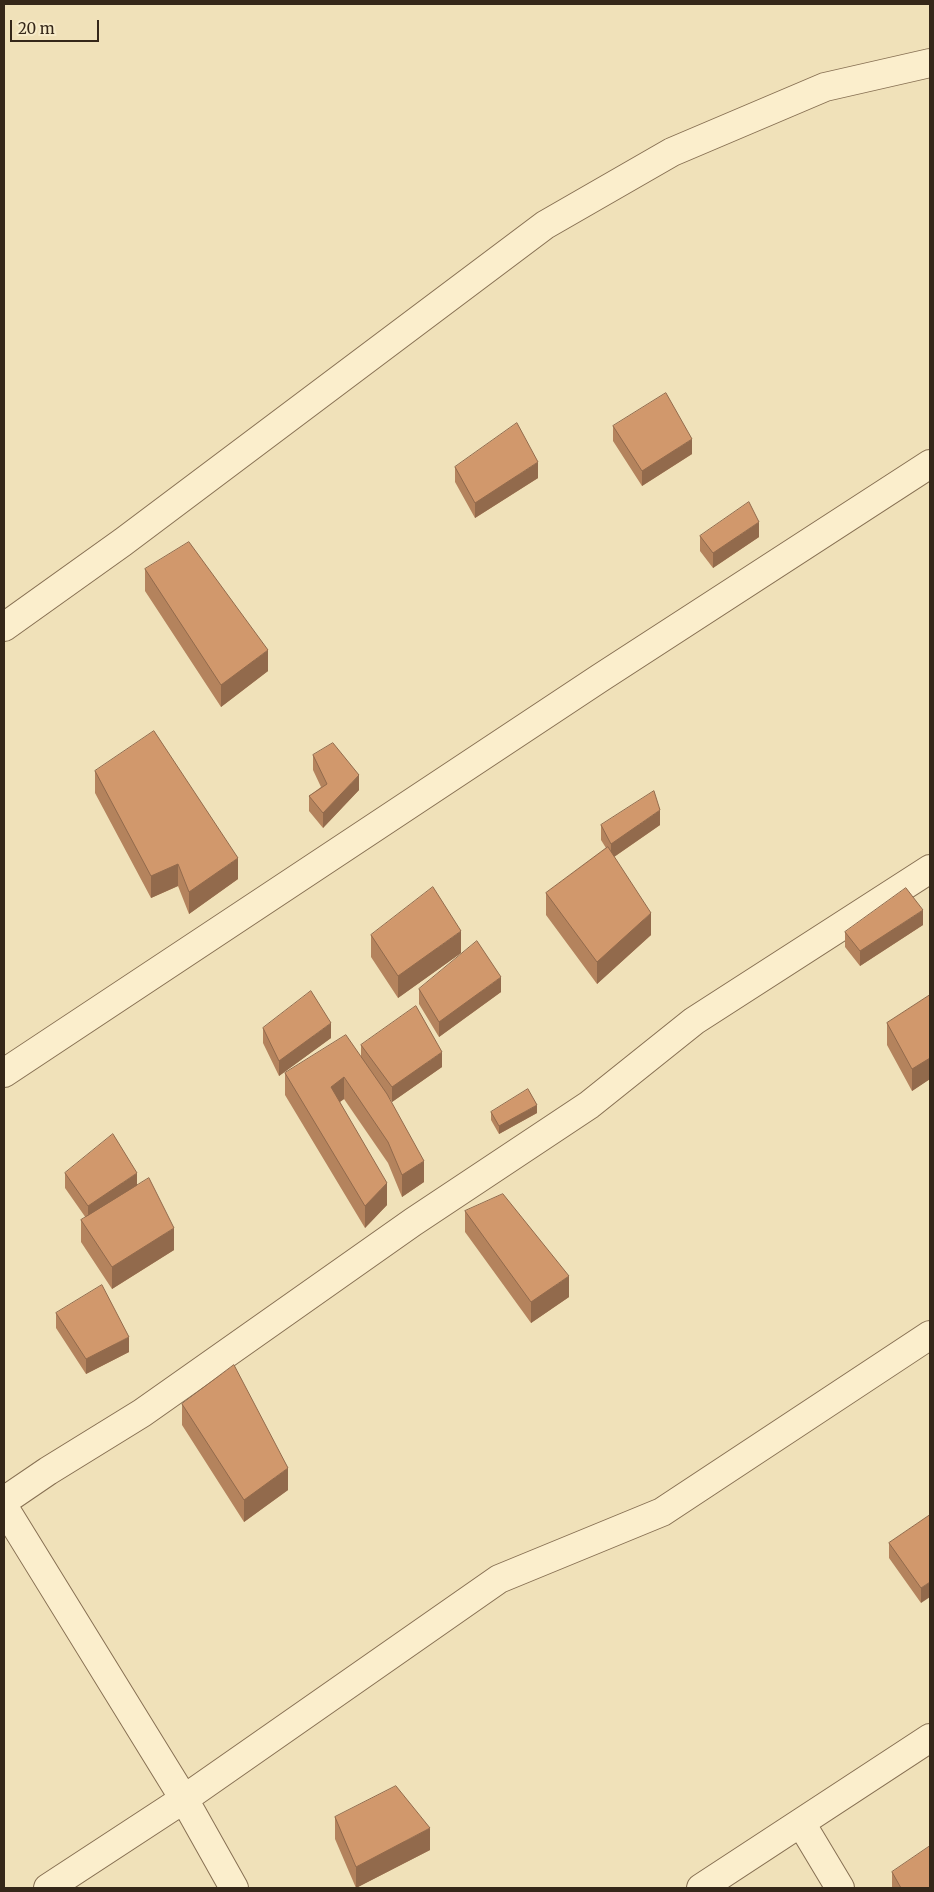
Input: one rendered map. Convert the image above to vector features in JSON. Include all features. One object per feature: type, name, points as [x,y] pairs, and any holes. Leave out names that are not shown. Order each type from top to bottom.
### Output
[{"type":"street","points":[[4,627],[123,542],[545,225],[672,152],[690,144],[825,88],[930,63]]},
{"type":"street","points":[[4,1073],[584,689],[930,464]]},
{"type":"street","points":[[4,1501],[48,1470],[142,1413],[413,1222],[590,1105],[694,1021],[930,869]]},
{"type":"street","points":[[48,1888],[184,1799],[499,1579],[662,1512],[930,1335]]},
{"type":"street","points":[[4,1507],[184,1799],[234,1888]]},
{"type":"street","points":[[701,1888],[930,1738]]},
{"type":"street","points":[[801,1823],[840,1888]]},
{"type":"building","points":[[666,393],[692,439],[642,471],[613,426]]},
{"type":"building","points":[[517,423],[538,462],[475,503],[455,467]]},
{"type":"building","points":[[749,502],[759,522],[713,553],[700,536]]},
{"type":"building","points":[[189,542],[268,650],[221,685],[145,569]]},
{"type":"building","points":[[154,731],[238,858],[189,892],[178,864],[151,876],[95,771]]},
{"type":"building","points":[[333,743],[359,775],[323,813],[309,796],[327,784],[313,755]]},
{"type":"building","points":[[654,791],[660,810],[611,844],[601,825]]},
{"type":"building","points":[[608,847],[651,913],[597,962],[546,893]]},
{"type":"building","points":[[433,887],[461,931],[398,976],[371,935]]},
{"type":"building","points":[[906,888],[923,910],[860,951],[845,932]]},
{"type":"building","points":[[477,941],[501,977],[439,1022],[419,989]]},
{"type":"building","points":[[311,991],[331,1023],[279,1061],[263,1028]]},
{"type":"building","points":[[930,995],[930,1058],[912,1069],[887,1023]]},
{"type":"building","points":[[416,1006],[442,1052],[392,1087],[361,1045]]},
{"type":"building","points":[[346,1035],[387,1094],[424,1161],[402,1175],[388,1142],[344,1077],[331,1087],[387,1183],[365,1206],[285,1073]]},
{"type":"building","points":[[528,1089],[537,1105],[499,1126],[491,1112]]},
{"type":"building","points":[[113,1134],[137,1173],[88,1206],[65,1173]]},
{"type":"building","points":[[149,1178],[174,1228],[112,1267],[81,1220]]},
{"type":"building","points":[[503,1194],[569,1276],[531,1302],[465,1211]]},
{"type":"building","points":[[102,1285],[129,1337],[86,1359],[56,1313]]},
{"type":"building","points":[[234,1365],[288,1468],[244,1500],[182,1404]]},
{"type":"building","points":[[930,1515],[930,1582],[921,1588],[889,1543]]},
{"type":"building","points":[[396,1786],[430,1828],[356,1867],[335,1817]]},
{"type":"building","points":[[930,1846],[930,1888],[901,1888],[892,1872]]}]
